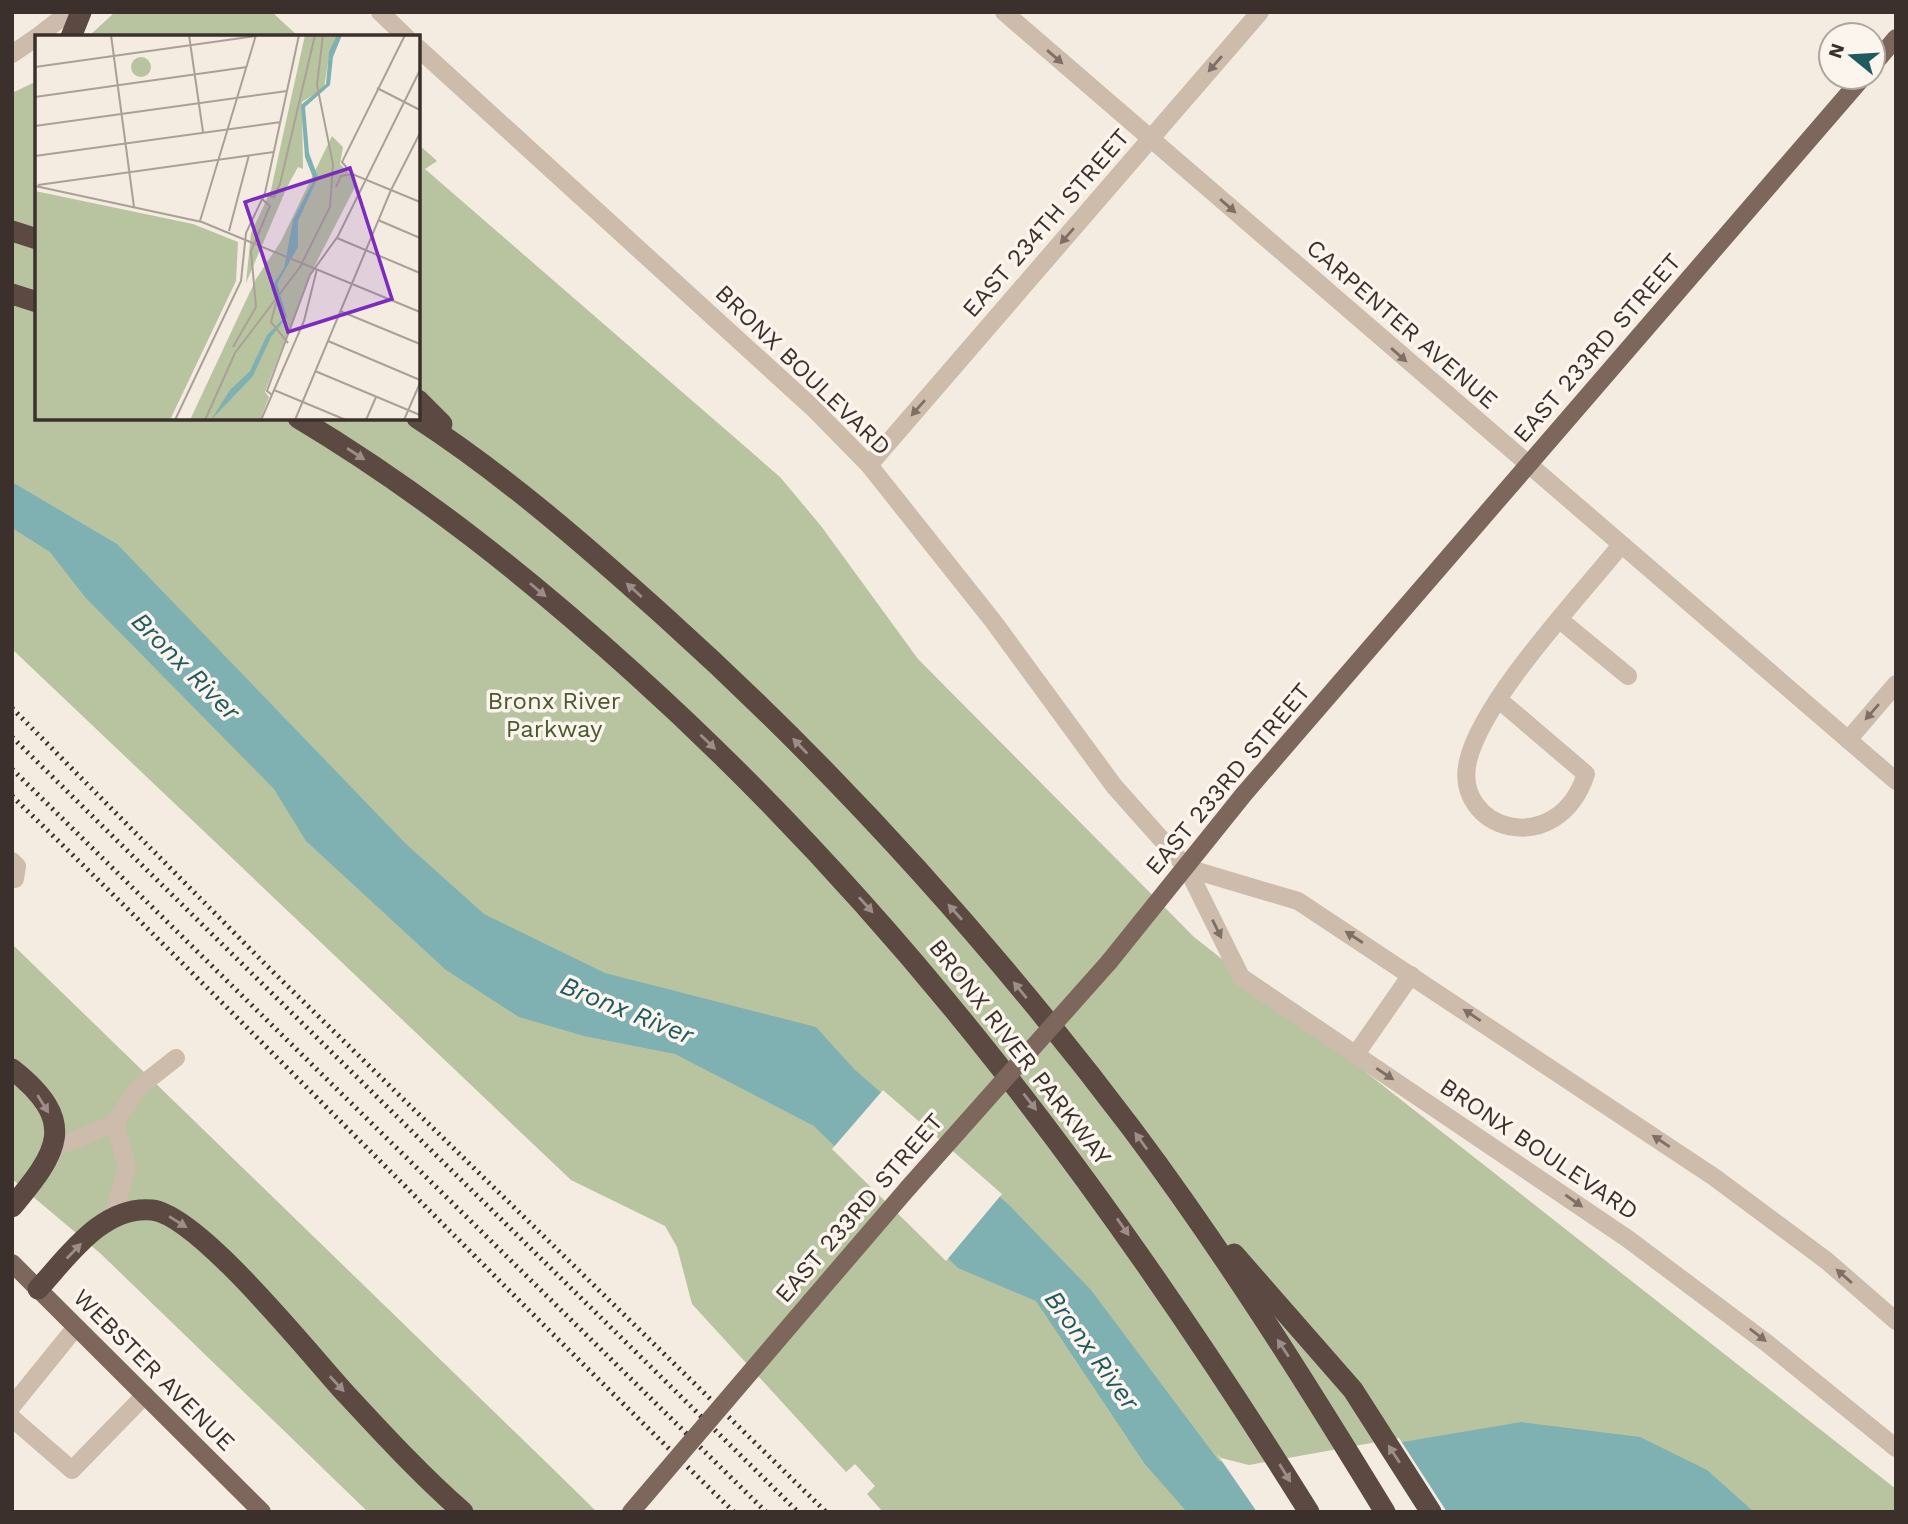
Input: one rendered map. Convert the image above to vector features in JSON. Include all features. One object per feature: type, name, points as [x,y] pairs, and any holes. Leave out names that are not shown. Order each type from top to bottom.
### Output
[{"type":"highway","points":[[72,35],[81,12]]},
{"type":"highway","points":[[12,231],[35,238]]},
{"type":"highway","points":[[12,295],[35,301]]},
{"type":"highway","points":[[420,402],[486,467]]},
{"type":"highway","name":"BRONX RIVER PARKWAY","points":[[301,420],[400,482],[506,562],[654,691],[794,828],[928,975],[1054,1133],[1127,1234],[1309,1512]]},
{"type":"highway","name":"BRONX RIVER PARKWAY","points":[[420,420],[486,467],[587,548],[666,618],[827,774],[999,964],[1094,1080],[1166,1175],[1320,1406],[1384,1512]]},
{"type":"highway","points":[[12,1069],[31,1086],[49,1112],[56,1138],[45,1168],[12,1207]]},
{"type":"highway","points":[[1166,1175],[1353,1390],[1431,1512]]},
{"type":"highway","points":[[38,1289],[81,1243],[113,1217],[150,1210],[174,1218],[217,1254],[389,1440],[463,1512]]},
{"type":"main road","name":"EAST 233RD STREET","points":[[631,1512],[899,1199],[1109,962],[1244,794],[1851,91]]},
{"type":"main road","name":"WEBSTER AVENUE","points":[[13,1266],[262,1512]]},
{"type":"street","points":[[40,35],[69,12]]},
{"type":"street","points":[[380,12],[404,35]]},
{"type":"street","name":"CARPENTER AVENUE","points":[[1004,12],[1527,466],[1896,781]]},
{"type":"street","name":"EAST 234TH STREET","points":[[869,465],[1260,12]]},
{"type":"street","points":[[12,54],[35,38]]},
{"type":"street","name":"BRONX BOULEVARD","points":[[420,50],[813,408],[869,465],[993,621],[1114,786],[1187,867],[1241,977],[1572,1200],[1768,1343],[1896,1448]]},
{"type":"street","points":[[1498,699],[1586,774],[1580,794],[1564,813],[1546,826],[1524,828],[1497,824],[1480,811],[1467,786],[1468,761],[1498,699],[1620,544]]},
{"type":"street","points":[[1560,620],[1628,676]]},
{"type":"street","points":[[1848,740],[1896,684]]},
{"type":"street","points":[[1187,867],[1298,901],[1742,1197],[1827,1261],[1896,1321]]},
{"type":"street","points":[[1356,1054],[1411,975]]},
{"type":"street","points":[[53,1149],[115,1123],[139,1087],[176,1058]]},
{"type":"street","points":[[113,1217],[127,1167],[115,1123]]},
{"type":"street","points":[[12,1406],[76,1326]]},
{"type":"street","points":[[12,1418],[72,1470],[145,1395]]},
{"type":"green space","points":[[115,12],[272,12],[297,35],[90,35]]},
{"type":"green space","name":"Bronx River Parkway","points":[[35,82],[35,420],[420,420],[420,146],[437,161],[425,169],[780,477],[821,526],[918,659],[1194,937],[1896,1489],[1896,1512],[883,1512],[867,1494],[875,1486],[855,1464],[846,1472],[692,1304],[677,1247],[665,1226],[571,1180],[12,649],[12,93]]},
{"type":"green space","points":[[12,944],[597,1512],[368,1512],[101,1254],[12,1179]]},
{"type":"water","name":"Bronx River","points":[[12,482],[117,544],[406,844],[484,914],[605,973],[816,1027],[854,1069],[1009,1205],[1091,1290],[1219,1461],[1249,1468],[1521,1422],[1640,1437],[1707,1470],[1754,1512],[1187,1512],[1144,1463],[1036,1301],[958,1268],[814,1126],[675,1054],[584,1036],[519,1017],[446,970],[306,841],[274,789],[85,597],[50,552],[12,528]]},
{"type":"pier","points":[[883,1090],[1002,1194],[946,1261],[832,1149]]},
{"type":"pier","points":[[1399,1438],[1447,1512],[1257,1512],[1217,1454],[1221,1458],[1249,1465]]},
{"type":"railway","points":[[12,708],[269,968],[826,1512]]},
{"type":"railway","points":[[12,737],[798,1512]]},
{"type":"railway","points":[[12,769],[766,1512]]},
{"type":"railway","points":[[12,796],[734,1512]]}]
